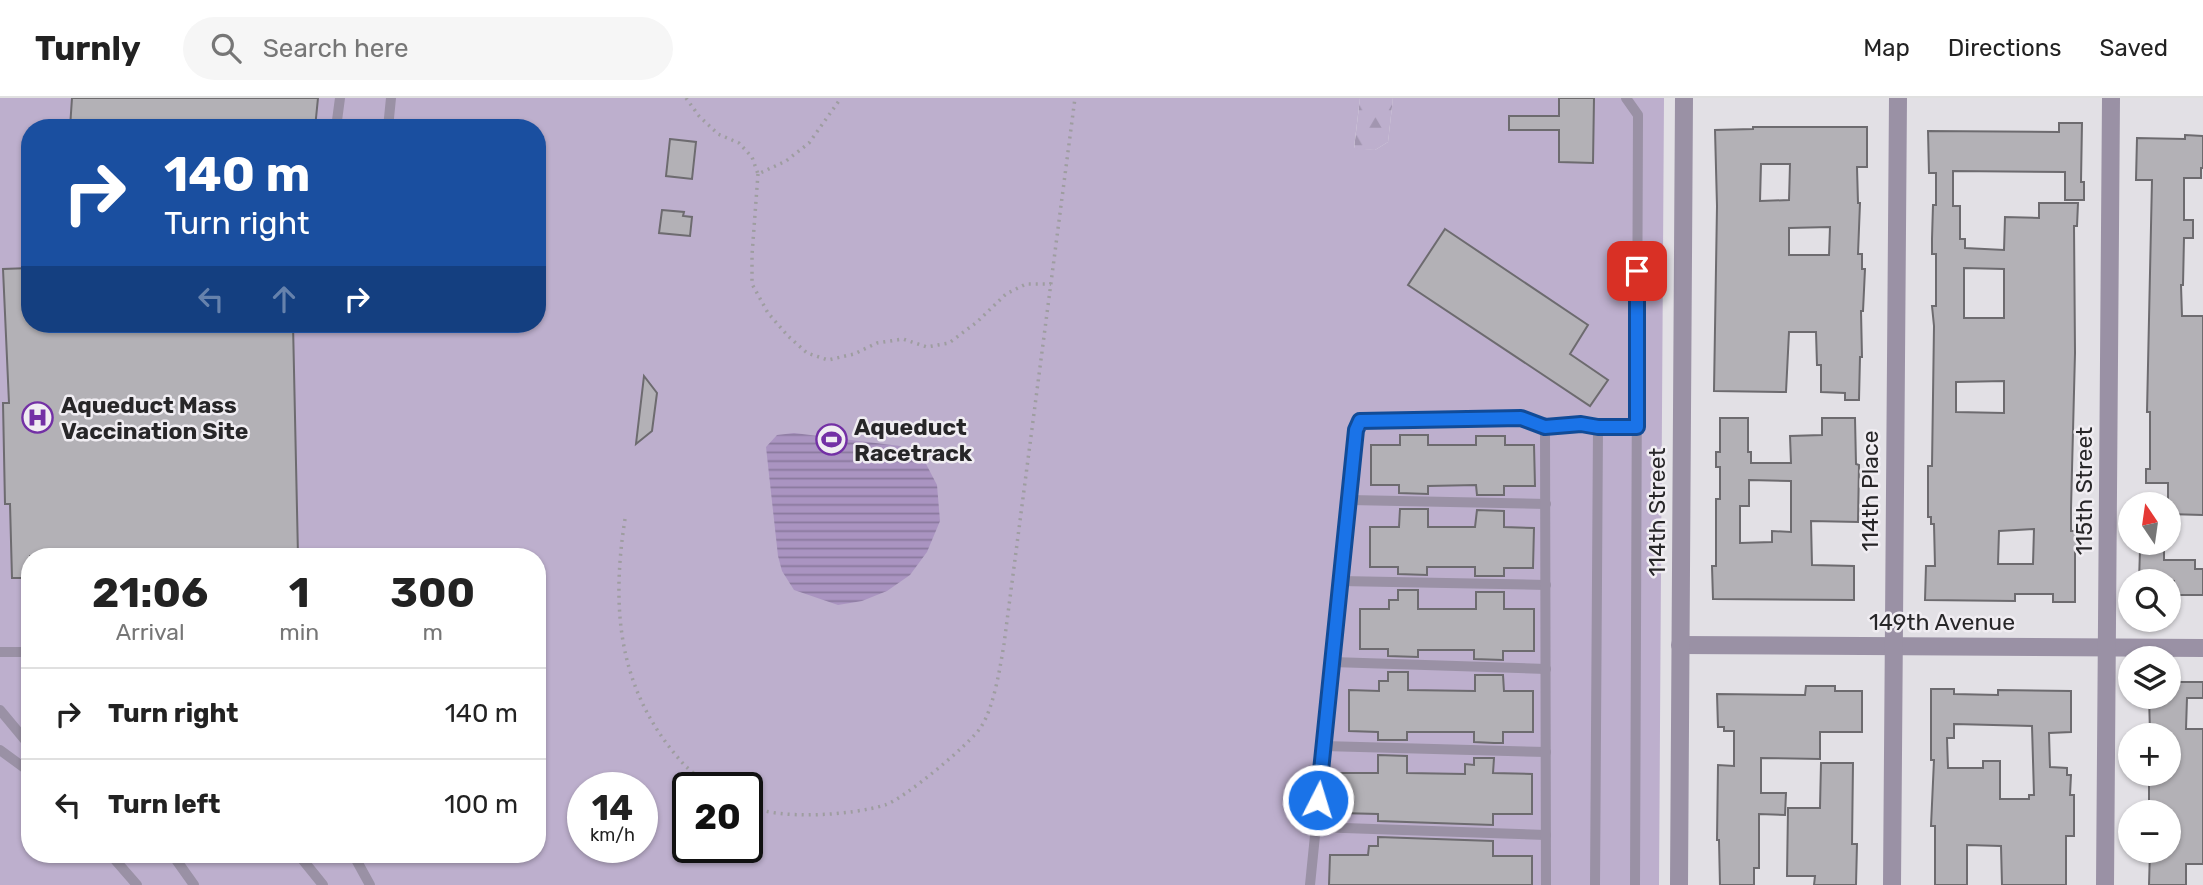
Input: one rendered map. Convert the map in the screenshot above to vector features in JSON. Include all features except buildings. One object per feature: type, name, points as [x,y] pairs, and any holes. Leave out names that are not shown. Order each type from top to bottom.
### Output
[{"type":"street","name":"114th Street","points":[[1679,885],[1684,98]]},
{"type":"street","name":"114th Place","points":[[1892,885],[1898,98]]},
{"type":"street","name":"115th Street","points":[[2105,885],[2111,98]]},
{"type":"street","name":"149th Avenue","points":[[1680,645],[2203,648]]},
{"type":"lane","points":[[338,119],[340,98]]},
{"type":"lane","points":[[389,119],[391,98]]},
{"type":"lane","points":[[1626,98],[1638,115],[1635,885]]},
{"type":"lane","points":[[1310,885],[1356,430],[1360,421],[1521,418],[1545,427],[1581,424],[1637,427]]},
{"type":"lane","points":[[1545,427],[1546,885]]},
{"type":"lane","points":[[1595,885],[1598,427]]},
{"type":"lane","points":[[1349,500],[1546,504]]},
{"type":"lane","points":[[1340,581],[1546,585]]},
{"type":"lane","points":[[0,652],[21,652]]},
{"type":"lane","points":[[1332,662],[1546,669]]},
{"type":"lane","points":[[0,710],[21,735]]},
{"type":"lane","points":[[1323,746],[1546,752]]},
{"type":"lane","points":[[0,750],[21,765]]},
{"type":"lane","points":[[1315,827],[1546,835]]},
{"type":"lane","points":[[118,863],[137,885]]},
{"type":"lane","points":[[178,863],[194,885]]},
{"type":"lane","points":[[304,863],[318,883]]},
{"type":"lane","points":[[358,863],[370,885]]},
{"type":"path","points":[[686,98],[699,116],[718,134],[739,143],[752,157],[758,174],[752,284],[768,313],[788,337],[807,353],[828,360],[854,354],[877,343],[903,339],[927,347],[949,343],[1006,294],[1026,284],[1051,284]]},
{"type":"path","points":[[758,174],[786,161],[809,143],[841,98]]},
{"type":"path","points":[[763,809],[792,815],[838,813],[888,804],[943,766],[981,727],[997,683],[1004,644],[1075,98]]},
{"type":"path","points":[[625,519],[620,555],[619,600],[622,639],[634,690],[654,727],[681,762],[693,772]]},
{"type":"green space","name":"Aqueduct Racetrack","points":[[0,98],[1360,98],[1354,148],[1375,150],[1388,142],[1393,98],[1664,98],[1659,885],[0,885]]},
{"type":"green space","points":[[1360,98],[1393,98],[1388,142],[1375,150],[1354,149]]},
{"type":"shaded area","points":[[794,433],[900,446],[925,462],[937,485],[940,521],[927,552],[910,575],[887,591],[862,601],[838,605],[794,590],[782,571],[778,556],[766,447],[777,435]]},
{"type":"place","name":"Aqueduct Mass Vaccination Site","points":[[38,418]]},
{"type":"place","name":"Aqueduct Racetrack","points":[[831,440]]},
{"type":"route","points":[[1318,800],[1356,430],[1360,421],[1521,418],[1545,427],[1558,424],[1637,427],[1637,271]]}]
